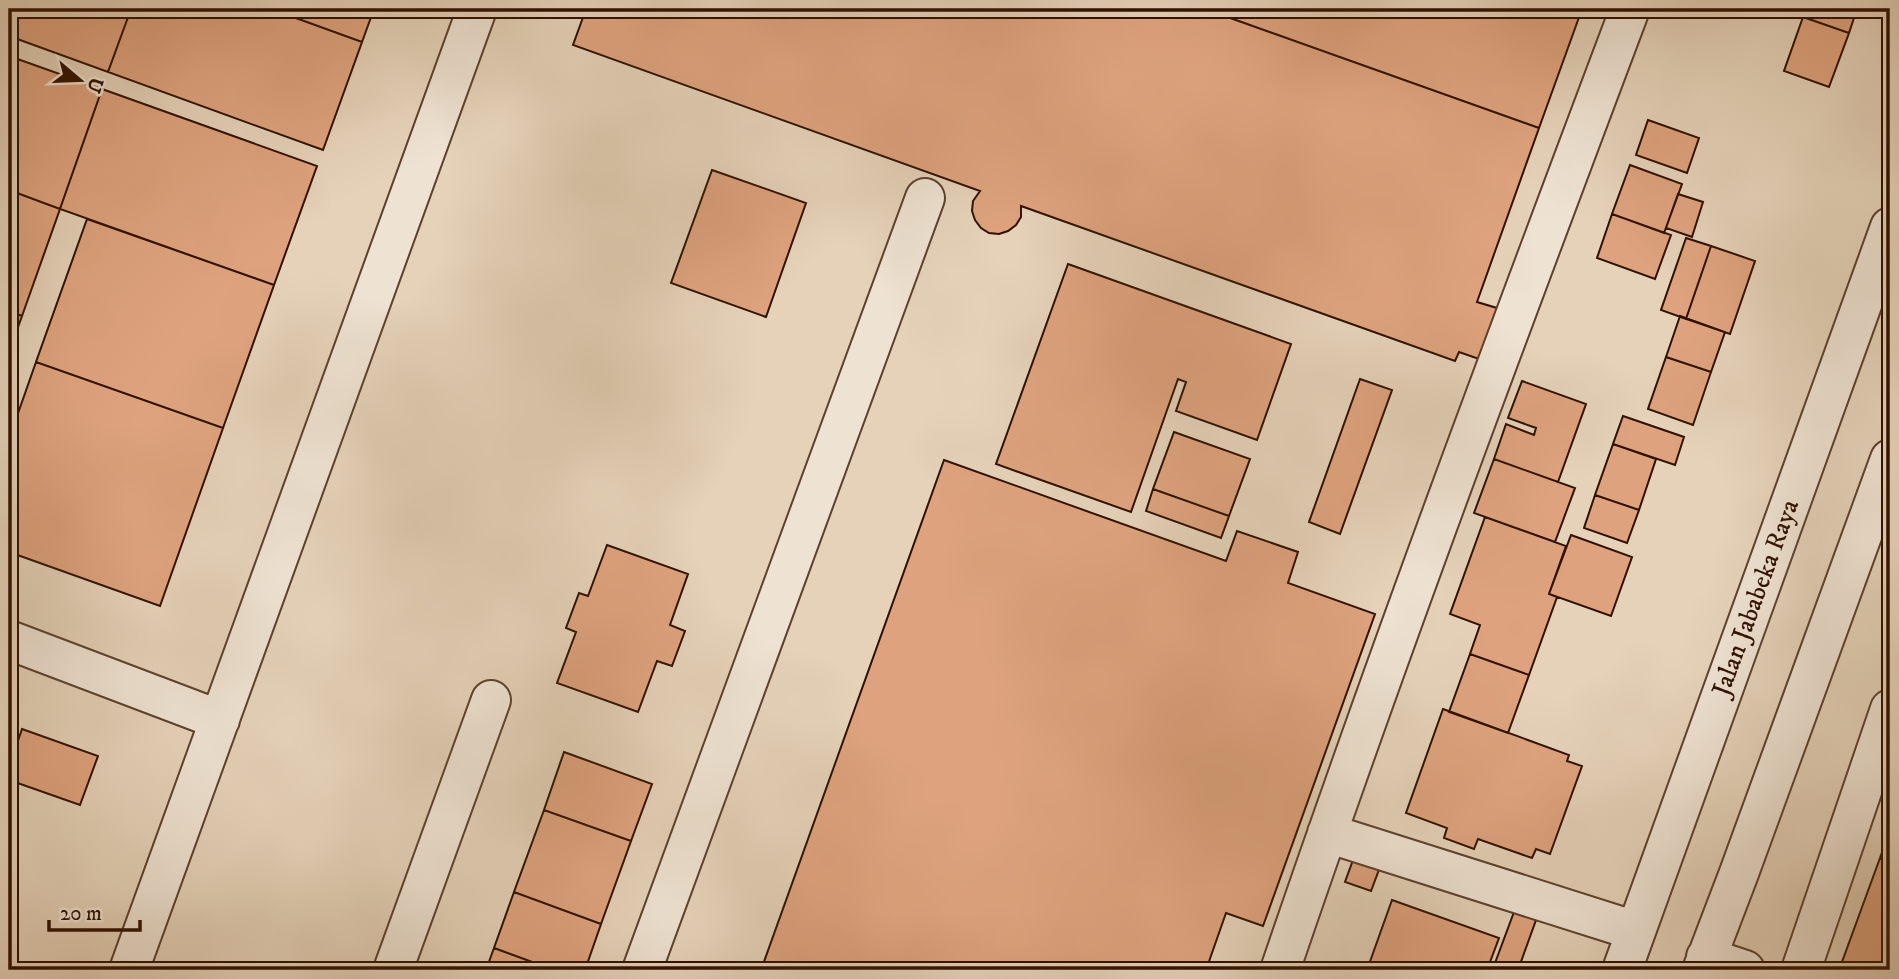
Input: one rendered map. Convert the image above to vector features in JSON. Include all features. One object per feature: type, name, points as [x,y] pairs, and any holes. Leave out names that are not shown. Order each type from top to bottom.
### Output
[{"type":"street","points":[[130,970],[477,9]]},
{"type":"street","points":[[1280,970],[1327,832],[1489,386],[1630,9]]},
{"type":"street","points":[[642,970],[925,198]]},
{"type":"street","name":"Jalan Jababeka Raya","points":[[1622,970],[1890,227]]},
{"type":"street","points":[[1745,970],[1704,964],[1890,459]]},
{"type":"street","points":[[9,640],[220,720]]},
{"type":"street","points":[[393,970],[491,700]]},
{"type":"street","points":[[1801,970],[1890,709]]},
{"type":"street","points":[[1327,832],[1636,931]]},
{"type":"building","points":[[9,9],[131,9],[108,72],[9,36]]},
{"type":"building","points":[[131,9],[271,9],[362,42],[323,150],[108,72]]},
{"type":"building","points":[[271,9],[374,9],[362,42]]},
{"type":"building","points":[[586,9],[1205,9],[1539,128],[1477,302],[1497,308],[1479,359],[1459,352],[1455,361],[1021,206],[1021,217],[1016,225],[999,234],[989,233],[981,228],[972,211],[973,201],[980,191],[573,45]]},
{"type":"building","points":[[1205,9],[1582,9],[1539,128]]},
{"type":"building","points":[[1806,9],[1857,9],[1849,33],[1803,17]]},
{"type":"building","points":[[1803,17],[1849,33],[1829,87],[1784,71]]},
{"type":"building","points":[[9,56],[102,89],[60,209],[9,190]]},
{"type":"building","points":[[102,89],[317,166],[274,285],[60,209]]},
{"type":"building","points":[[1648,120],[1699,138],[1687,173],[1636,155]]},
{"type":"building","points":[[1630,165],[1682,184],[1664,233],[1612,214]]},
{"type":"building","points":[[712,170],[806,203],[766,317],[671,283]]},
{"type":"building","points":[[9,190],[60,209],[22,316],[9,311]]},
{"type":"building","points":[[1678,194],[1703,202],[1692,237],[1666,228]]},
{"type":"building","points":[[1612,214],[1671,235],[1655,279],[1597,258]]},
{"type":"building","points":[[87,219],[274,285],[223,428],[36,362]]},
{"type":"building","points":[[1686,238],[1711,246],[1686,319],[1661,310]]},
{"type":"building","points":[[1711,246],[1755,261],[1730,334],[1686,319]]},
{"type":"building","points":[[1068,264],[1291,344],[1257,440],[1176,411],[1186,382],[1178,379],[1131,512],[996,464]]},
{"type":"building","points":[[9,311],[22,316],[9,352]]},
{"type":"building","points":[[1680,316],[1725,332],[1711,372],[1666,357]]},
{"type":"building","points":[[1666,357],[1711,372],[1693,425],[1648,409]]},
{"type":"building","points":[[36,362],[223,428],[160,606],[9,552],[9,439]]},
{"type":"building","points":[[1360,379],[1392,390],[1340,534],[1309,522]]},
{"type":"building","points":[[1522,381],[1586,404],[1558,482],[1494,459],[1506,424],[1534,435],[1536,428],[1508,418]]},
{"type":"building","points":[[1623,416],[1684,437],[1675,465],[1613,444]]},
{"type":"building","points":[[1174,432],[1250,459],[1229,516],[1153,489]]},
{"type":"building","points":[[1613,444],[1656,459],[1639,510],[1595,495]]},
{"type":"building","points":[[1494,459],[1575,488],[1555,542],[1474,513]]},
{"type":"building","points":[[944,460],[1226,561],[1237,531],[1298,552],[1288,583],[1375,614],[1263,926],[1226,913],[1206,970],[761,970]]},
{"type":"building","points":[[1153,489],[1229,516],[1221,538],[1146,511]]},
{"type":"building","points":[[1595,495],[1639,510],[1627,543],[1584,528]]},
{"type":"building","points":[[1485,517],[1566,546],[1549,594],[1557,597],[1529,675],[1470,654],[1480,625],[1450,614]]},
{"type":"building","points":[[1571,535],[1632,557],[1611,616],[1549,594]]},
{"type":"building","points":[[607,545],[688,574],[670,625],[685,631],[672,666],[657,661],[638,712],[557,683],[576,632],[566,628],[579,593],[588,596]]},
{"type":"building","points":[[1470,654],[1529,675],[1508,733],[1449,712]]},
{"type":"building","points":[[1443,709],[1569,755],[1567,761],[1582,766],[1550,854],[1536,849],[1532,858],[1478,839],[1474,849],[1444,838],[1447,828],[1406,813]]},
{"type":"building","points":[[22,729],[98,756],[80,805],[9,780],[9,767]]},
{"type":"building","points":[[564,752],[652,784],[631,841],[544,810]]},
{"type":"building","points":[[544,810],[631,841],[601,924],[514,892]]},
{"type":"building","points":[[1890,830],[1890,862],[1880,858]]},
{"type":"building","points":[[1357,849],[1383,859],[1371,891],[1345,882]]},
{"type":"building","points":[[1880,858],[1890,862],[1890,970],[1865,970],[1842,962]]},
{"type":"building","points":[[514,892],[601,924],[585,970],[554,970],[494,948]]},
{"type":"building","points":[[1392,900],[1499,938],[1487,970],[1367,970]]},
{"type":"building","points":[[1514,912],[1536,920],[1518,970],[1495,963]]},
{"type":"building","points":[[494,948],[554,970],[486,970]]}]
